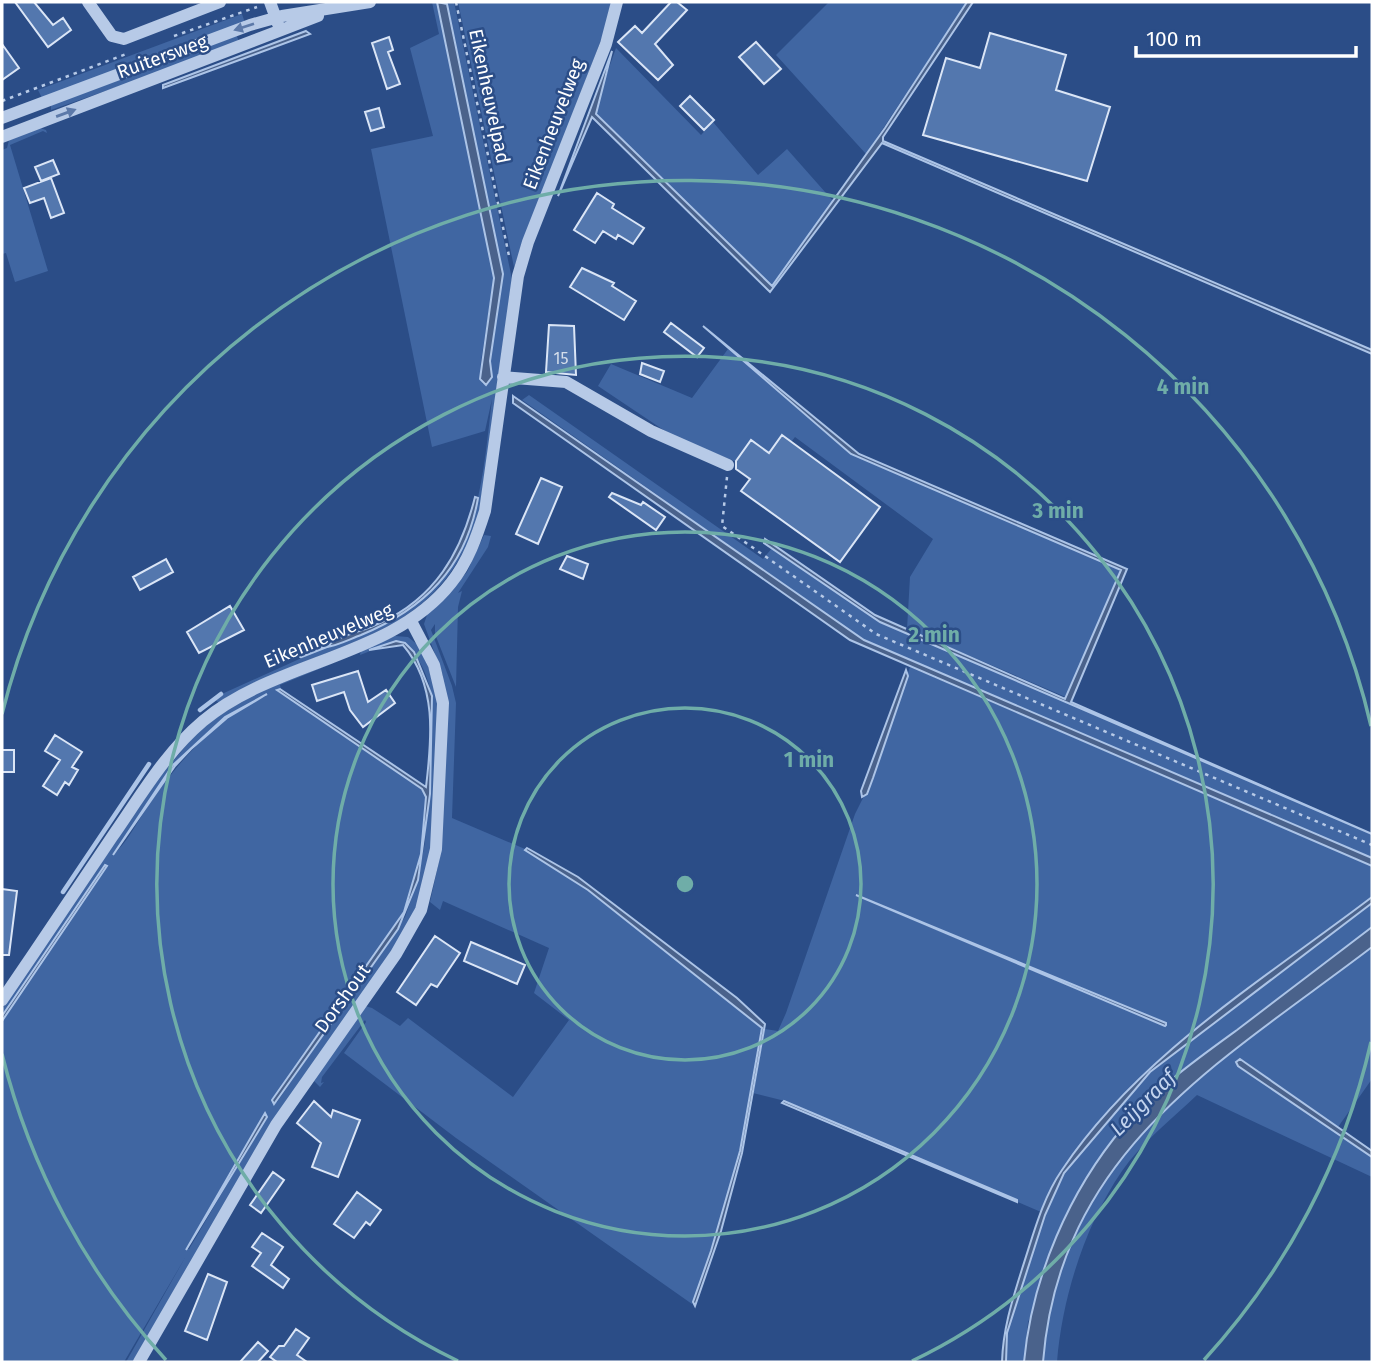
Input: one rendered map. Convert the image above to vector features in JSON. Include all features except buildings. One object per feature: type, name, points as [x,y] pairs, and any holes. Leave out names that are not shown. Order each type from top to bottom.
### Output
[{"type":"street","points":[[88,2],[113,36],[124,39],[220,2]]},
{"type":"street","name":"Ruitersweg","points":[[2,118],[220,35],[276,18],[370,2]]},
{"type":"street","name":"Eikenheuvelweg","points":[[2,1000],[161,765],[204,720],[264,683],[411,621],[451,583],[475,542],[485,511],[518,276],[528,242],[606,44],[617,2]]},
{"type":"street","points":[[271,3],[281,31]]},
{"type":"street","name":"Ruitersweg","points":[[2,137],[334,9]]},
{"type":"street","points":[[503,377],[566,382],[651,431],[728,465]]},
{"type":"street","name":"Dorshout","points":[[139,1362],[269,1135],[396,954],[421,909],[436,849],[443,703],[434,664],[411,621]]},
{"type":"path","name":"Eikenheuvelpad","points":[[456,2],[512,268],[518,276]]},
{"type":"path","name":"Ruitersweg","points":[[164,39],[240,11],[271,3]]},
{"type":"path","name":"Ruitersweg","points":[[2,101],[139,49]]},
{"type":"path","points":[[728,465],[722,526],[876,634],[1372,845]]},
{"type":"shaded area","points":[[432,2],[437,2],[494,278],[481,361],[480,379],[483,384],[492,377],[490,361],[503,274],[447,2],[454,2],[512,279],[479,514],[464,550],[445,579],[424,602],[373,634],[270,676],[219,703],[213,698],[306,656],[306,653],[326,645],[328,648],[382,626],[411,609],[434,589],[452,566],[474,513],[481,485],[492,399],[485,431],[432,447],[371,149],[433,136],[410,48],[439,34]]},
{"type":"shaded area","points":[[437,2],[447,4],[503,274],[490,361],[492,377],[486,385],[480,379],[494,278]]},
{"type":"shaded area","points":[[458,2],[611,2],[604,32],[514,267]]},
{"type":"shaded area","points":[[829,2],[967,2],[866,154],[776,55]]},
{"type":"shaded area","points":[[967,2],[973,2],[883,137],[883,141],[1372,350],[1372,354],[882,143],[770,292],[592,117],[558,196],[612,51],[596,114],[772,286],[885,128]]},
{"type":"shaded area","points":[[242,14],[245,23],[42,98],[38,90]]},
{"type":"shaded area","points":[[306,31],[310,34],[163,88],[163,85]]},
{"type":"shaded area","points":[[236,34],[240,44],[51,110],[51,105]]},
{"type":"shaded area","points":[[616,48],[701,135],[713,122],[758,175],[787,149],[833,201],[772,286],[596,114],[594,110]]},
{"type":"shaded area","points":[[40,128],[47,133],[43,131],[10,145],[48,271],[15,282],[6,253],[2,254],[2,150],[7,148],[9,140]]},
{"type":"shaded area","points":[[703,326],[859,454],[1127,569],[1071,702],[1372,834],[880,622],[764,543],[765,539],[875,615],[1065,699],[1121,570],[851,454]]},
{"type":"shaded area","points":[[728,349],[851,454],[1120,568],[1121,574],[1068,698],[907,629],[910,577],[933,539],[795,437],[766,474],[671,435],[598,386],[611,364],[692,398]]},
{"type":"shaded area","points":[[529,395],[763,559],[772,548],[880,622],[1372,834],[1372,858],[864,640],[522,400]]},
{"type":"shaded area","points":[[513,396],[864,640],[1372,858],[1372,866],[850,640],[513,403]]},
{"type":"shaded area","points":[[475,497],[478,498],[464,545],[439,583],[423,599],[384,625],[326,647],[338,639],[374,626],[399,613],[431,587],[443,572],[462,537]]},
{"type":"shaded area","points":[[484,535],[491,536],[488,547],[458,593],[462,591],[458,607],[456,687],[435,634],[435,624],[431,630],[456,703],[452,818],[525,849],[588,890],[762,1028],[753,1097],[736,1168],[692,1304],[456,1138],[344,1053],[365,1020],[322,1077],[321,1083],[324,1082],[320,1087],[312,1079],[365,1006],[400,1026],[408,1018],[513,1097],[569,1020],[534,993],[549,948],[443,901],[440,910],[430,902],[441,852],[443,676],[424,624],[427,615],[467,572]]},
{"type":"shaded area","points":[[395,636],[408,637],[418,645],[428,666],[437,697],[435,810],[428,876],[407,929],[259,1144],[135,1362],[126,1362],[186,1256],[124,1362],[2,1362],[2,1021],[107,865],[2,1016],[2,1009],[158,779],[195,735],[218,716],[259,692],[341,660],[280,685],[281,689],[277,691],[422,790],[426,797],[421,854],[404,912],[272,1100],[277,1102],[405,917],[418,880],[425,842],[432,696],[420,663],[404,645],[396,641],[360,655],[361,650]],"holes":[[[266,694],[214,729],[186,757],[113,855],[173,765],[225,717]],[[265,1114],[267,1117],[189,1249],[186,1249]]]},
{"type":"shaded area","points":[[396,641],[405,643],[414,652],[432,696],[430,794],[418,880],[398,929],[274,1104],[272,1100],[404,912],[421,854],[426,797],[422,789],[277,690],[280,689],[426,787],[430,712],[422,677],[403,645],[369,650]]},
{"type":"shaded area","points":[[910,667],[1372,866],[1372,897],[1233,1000],[1144,1076],[1104,1118],[1069,1163],[1041,1212],[785,1101],[753,1093],[765,1029],[778,1031],[786,1013],[855,814],[873,778]],"holes":[[[856,896],[1166,1023],[1164,1026]]]},
{"type":"shaded area","points":[[906,670],[908,676],[873,778],[867,794],[862,797],[861,791]]},
{"type":"shaded area","points":[[267,694],[227,718],[191,749],[175,766],[113,855],[173,765],[225,717]]},
{"type":"shaded area","points":[[527,848],[578,877],[737,998],[765,1024],[742,1153],[721,1231],[695,1306],[693,1302],[740,1151],[762,1028],[588,890],[525,850]]},
{"type":"shaded area","points":[[105,865],[107,866],[2,1021],[2,1016]]},
{"type":"shaded area","points":[[856,895],[1166,1023],[1166,1025],[1165,1026]]},
{"type":"shaded area","points":[[1372,897],[1372,903],[1150,1072],[1064,1173],[1045,1215],[1007,1333],[1006,1362],[1002,1362],[1004,1338],[1012,1304],[1043,1205],[1062,1170],[1093,1129],[1165,1055],[1205,1021]]},
{"type":"shaded area","points":[[1372,903],[1372,927],[1167,1083],[1123,1127],[1085,1180],[1028,1322],[1024,1362],[1006,1362],[1007,1333],[1045,1215],[1064,1173],[1150,1072]]},
{"type":"shaded area","points":[[1372,927],[1372,947],[1206,1073],[1157,1119],[1114,1168],[1080,1224],[1056,1288],[1043,1362],[1024,1362],[1035,1298],[1056,1236],[1086,1178],[1124,1126],[1178,1075]]},
{"type":"shaded area","points":[[1372,947],[1372,1079],[1338,1127],[1243,1060],[1238,1066],[1372,1157],[1372,1177],[1197,1095],[1138,1151],[1109,1192],[1086,1238],[1070,1288],[1057,1362],[1043,1362],[1056,1288],[1080,1224],[1114,1168],[1157,1118],[1206,1073]]},
{"type":"shaded area","points":[[1240,1059],[1372,1151],[1372,1157],[1238,1066],[1236,1062]]},
{"type":"shaded area","points":[[784,1101],[1017,1200],[1017,1202],[782,1103]]},
{"type":"shaded area","points":[[265,1113],[267,1117],[186,1250]]},
{"type":"waterway","points":[[301,656],[329,645]]},
{"type":"waterway","points":[[200,710],[221,694]]},
{"type":"waterway","points":[[63,892],[149,764]]},
{"type":"water label","name":"Leijgraaf","points":[[1143,1103]]}]
